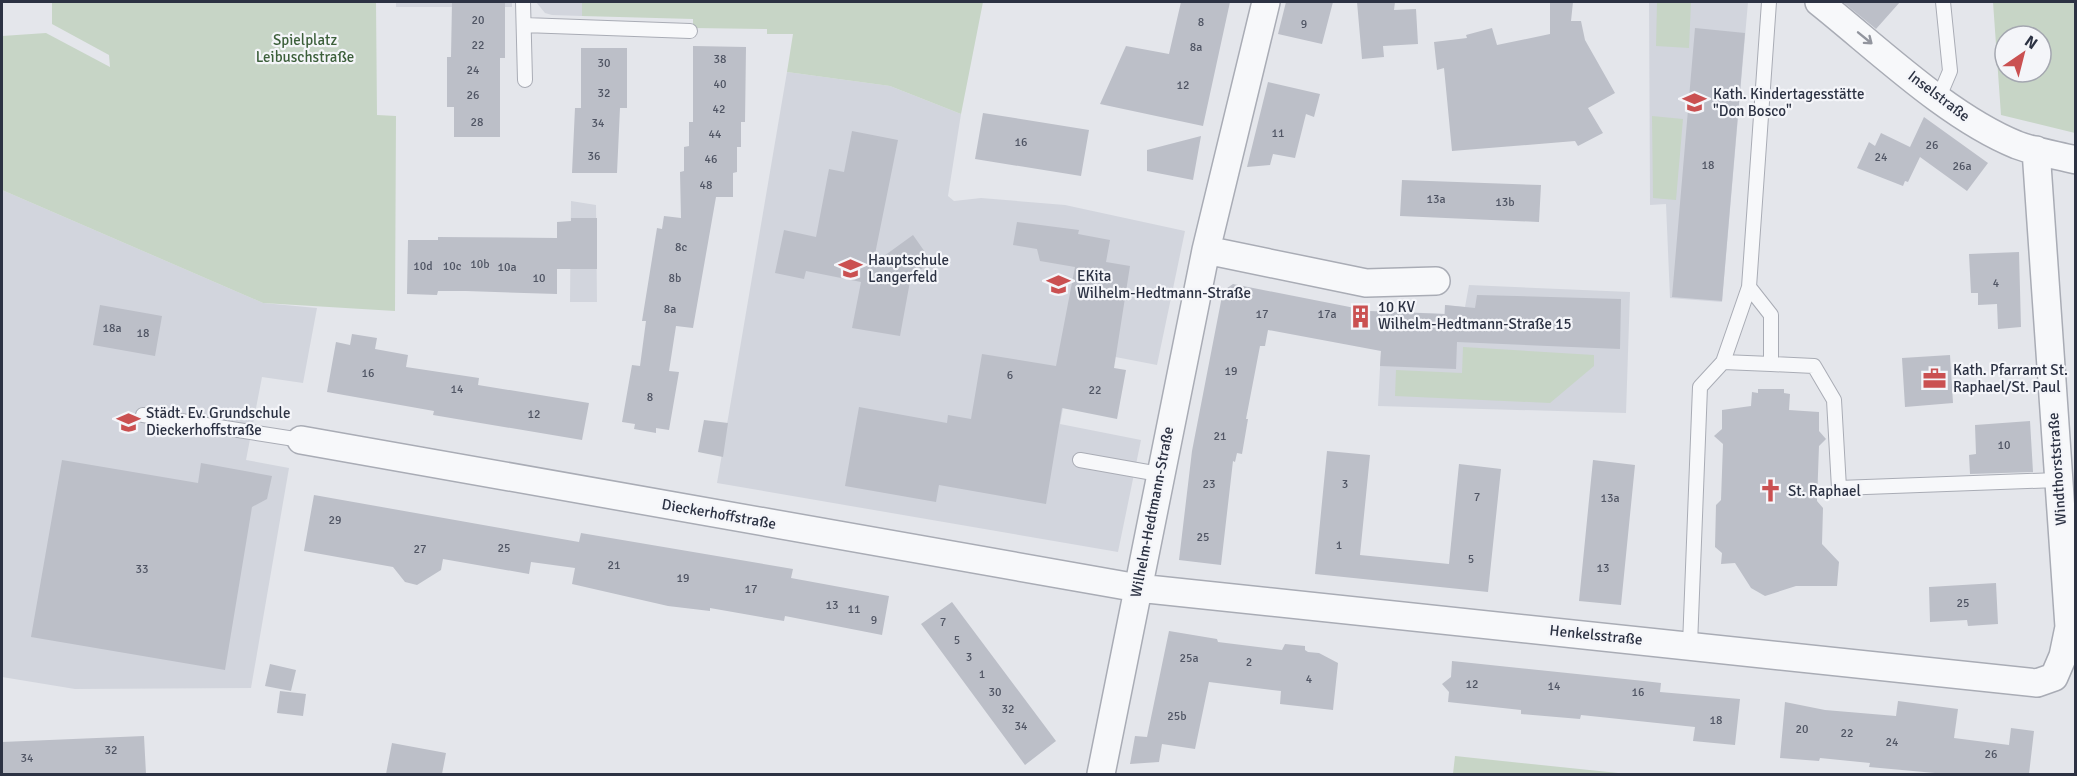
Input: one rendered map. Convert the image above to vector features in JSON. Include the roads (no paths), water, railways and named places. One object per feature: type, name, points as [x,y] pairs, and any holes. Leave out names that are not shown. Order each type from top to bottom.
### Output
[{"type":"street","name":"Wilhelm-Hedtmann-Straße","points":[[1101,774],[1159,474],[1206,250],[1266,2]]},
{"type":"street","name":"Inselstraße","points":[[1819,2],[1932,92],[1984,129],[2036,150],[2076,160]]},
{"type":"street","name":"Windthorststraße","points":[[2036,150],[2057,480],[2069,627],[2063,656],[2054,677]]},
{"type":"street","points":[[1206,250],[1366,283],[1436,281]]},
{"type":"street","name":"Dieckerhoffstraße","points":[[301,440],[1138,588]]},
{"type":"street","name":"Henkelsstraße","points":[[1138,588],[2037,683],[2054,677]]},
{"type":"lane","points":[[523,2],[525,80]]},
{"type":"lane","points":[[1690,645],[1700,387],[1723,363],[1749,287],[1769,2]]},
{"type":"lane","points":[[1932,92],[1950,71],[1943,2]]},
{"type":"lane","points":[[524,25],[690,31]]},
{"type":"lane","points":[[1749,287],[1771,315],[1771,364]]},
{"type":"lane","points":[[1723,363],[1814,366],[1834,400],[1839,488],[2057,480]]},
{"type":"lane","points":[[144,415],[301,440]]},
{"type":"lane","points":[[1080,460],[1159,474]]},
{"type":"place","name":"Kath. Kindertagesstätte \"Don Bosco\"","points":[[1695,103]]},
{"type":"place","name":"Hauptschule Langerfeld","points":[[850,269]]},
{"type":"place","name":"EKita Wilhelm-Hedtmann-Straße","points":[[1059,285]]},
{"type":"place","name":"10 KV Wilhelm-Hedtmann-Straße 15","points":[[1360,316]]},
{"type":"place","name":"Kath. Pfarramt St. Raphael/St. Paul","points":[[1935,379]]},
{"type":"place","name":"Städt. Ev. Grundschule Dieckerhoffstraße","points":[[128,422]]},
{"type":"place","name":"St. Raphael","points":[[1770,491]]},
{"type":"park label","name":"Spielplatz Leibuschstraße","points":[[305,48]]}]
